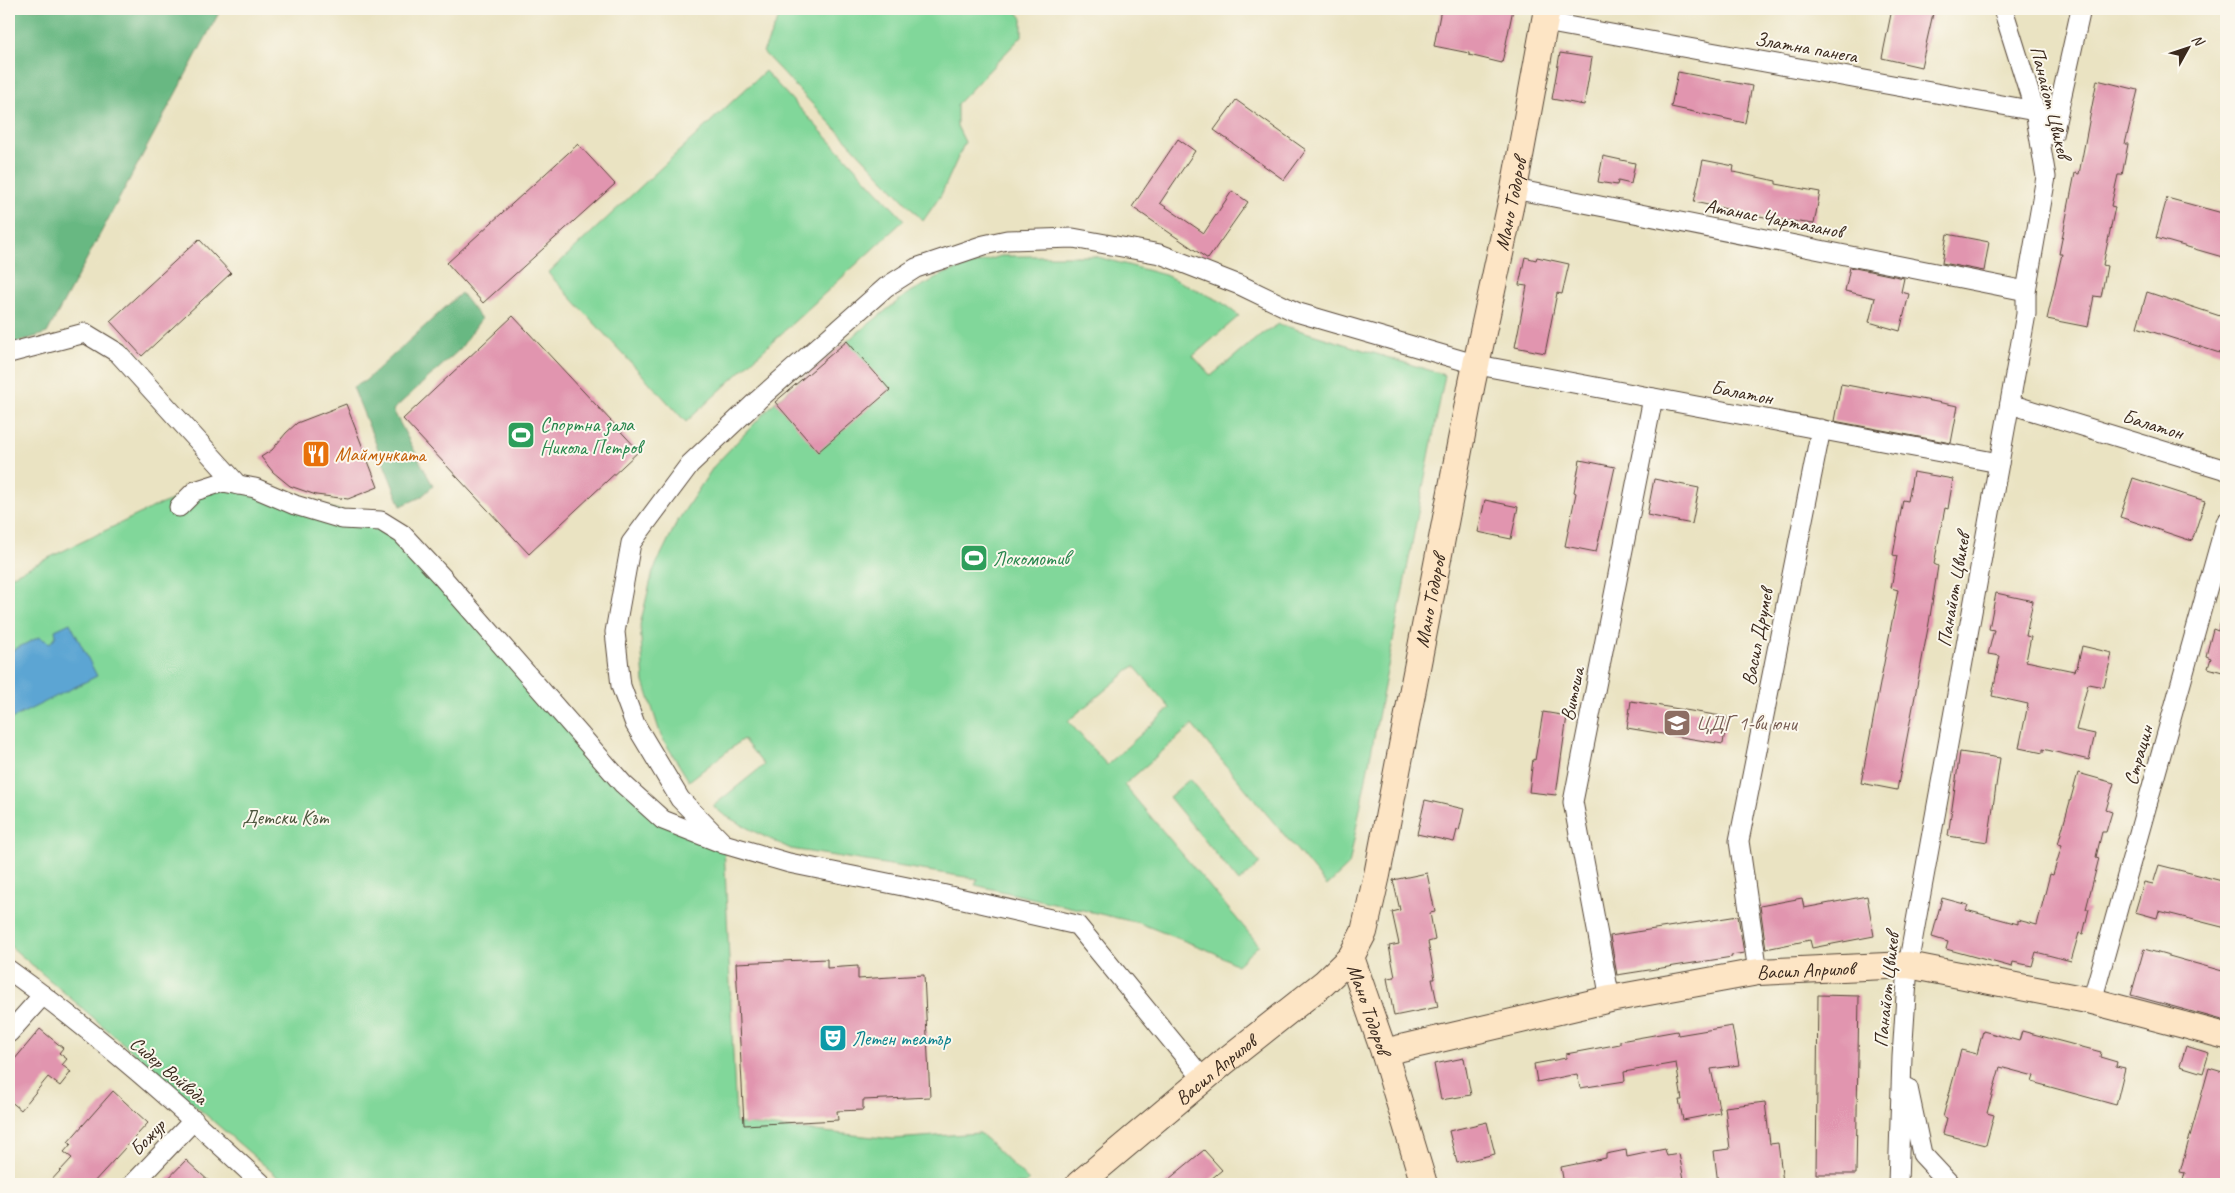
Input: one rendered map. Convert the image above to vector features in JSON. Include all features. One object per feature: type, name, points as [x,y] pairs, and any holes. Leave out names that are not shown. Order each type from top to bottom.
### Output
[{"type":"street","name":"Панайот Цвикев","points":[[1898,1184],[1902,1058],[1908,965],[2026,314],[2026,291],[2046,177],[2035,111],[2003,9]]},
{"type":"street","points":[[2046,177],[2055,124],[2081,9]]},
{"type":"street","name":"Златна панега","points":[[1546,15],[2035,111],[2055,124]]},
{"type":"street","name":"Мано Тодоров","points":[[1424,1184],[1384,1052],[1351,957],[1364,932],[1377,875],[1472,383],[1478,365],[1514,189],[1546,15]]},
{"type":"street","name":"Атанас Чартазанов","points":[[1514,189],[2026,291]]},
{"type":"street","name":"Балатон","points":[[724,844],[680,799],[635,724],[621,686],[615,632],[631,543],[690,464],[758,400],[879,294],[916,268],[984,245],[1007,240],[1040,238],[1088,240],[1160,254],[1242,286],[1296,312],[1478,365],[1999,463]]},
{"type":"street","points":[[9,354],[85,333],[118,353],[238,485]]},
{"type":"street","name":"Витоша","points":[[1610,999],[1573,802],[1654,398]]},
{"type":"street","name":"Балатон","points":[[2010,404],[2226,470]]},
{"type":"street","name":"Васил Друмев","points":[[1758,972],[1738,841],[1821,430]]},
{"type":"street","points":[[179,507],[195,491],[223,482],[255,488],[295,505],[342,519],[381,521],[402,534],[623,784],[662,820],[724,844],[789,863],[937,893],[1077,925],[1204,1080]]},
{"type":"street","name":"Страцин","points":[[2092,1001],[2226,522]]},
{"type":"street","name":"Васил Априлов","points":[[1079,1184],[1324,983],[1351,957]]},
{"type":"street","name":"Васил Априлов","points":[[1384,1052],[1610,999],[1758,972],[1908,965],[2092,1001],[2226,1036]]},
{"type":"street","name":"Сидер Войвода","points":[[9,970],[43,995],[194,1120],[262,1184]]},
{"type":"street","points":[[9,1032],[43,995]]},
{"type":"street","points":[[1902,1058],[1922,1154],[1950,1184]]},
{"type":"street","name":"Божур","points":[[133,1184],[194,1120]]},
{"type":"green space","points":[[9,9],[221,9],[47,333],[9,345]]},
{"type":"green space","points":[[783,9],[1014,9],[1022,18],[1022,36],[957,104],[957,126],[965,142],[941,195],[923,221],[763,52]]},
{"type":"green space","points":[[765,71],[904,220],[686,422],[548,273]]},
{"type":"green space","points":[[1001,256],[1094,256],[1165,275],[1220,301],[1239,316],[1193,356],[1211,376],[1258,337],[1279,324],[1445,375],[1349,865],[1327,886],[1192,725],[1124,785],[1259,945],[1237,965],[1213,952],[1139,923],[975,885],[978,879],[791,849],[753,831],[724,815],[713,806],[764,765],[743,739],[689,781],[661,736],[644,682],[640,625],[653,571],[677,522],[714,466],[775,402],[847,341],[907,294],[946,273]],"holes":[[[1134,666],[1170,708],[1107,765],[1068,721]]]},
{"type":"green space","points":[[461,293],[481,319],[460,349],[393,410],[433,486],[421,497],[401,506],[353,387],[365,381]]},
{"type":"green space","name":"Детски Кът","points":[[255,488],[381,521],[623,784],[724,844],[736,1123],[893,1139],[980,1133],[1029,1181],[1025,1184],[286,1184],[9,945],[9,577],[154,507],[195,491]]},
{"type":"green space","points":[[1190,779],[1260,863],[1239,882],[1169,797]]},
{"type":"water","points":[[70,623],[97,676],[9,720],[9,652],[39,637],[50,643],[56,636],[55,630]]},
{"type":"building","points":[[1441,9],[1513,9],[1502,63],[1469,55],[1469,53],[1434,46]]},
{"type":"building","points":[[1892,9],[1934,9],[1921,67],[1882,58]]},
{"type":"building","points":[[1560,53],[1592,58],[1584,105],[1552,99]]},
{"type":"building","points":[[1678,72],[1752,86],[1745,123],[1671,107]]},
{"type":"building","points":[[2097,80],[2138,90],[2125,144],[2128,144],[2122,175],[2118,175],[2111,206],[2115,207],[2103,265],[2107,266],[2101,297],[2094,296],[2088,327],[2047,319],[2062,254],[2059,254],[2075,173],[2079,174]]},
{"type":"building","points":[[1236,100],[1306,150],[1284,180],[1214,130]]},
{"type":"building","points":[[1178,139],[1195,151],[1160,203],[1204,233],[1232,191],[1248,202],[1208,259],[1132,207]]},
{"type":"building","points":[[578,144],[615,184],[483,303],[447,263]]},
{"type":"building","points":[[1603,156],[1635,163],[1631,184],[1618,181],[1617,185],[1598,182]]},
{"type":"building","points":[[1703,160],[1734,166],[1733,172],[1776,181],[1776,184],[1820,192],[1814,224],[1769,218],[1694,202]]},
{"type":"building","points":[[2167,198],[2226,214],[2226,258],[2156,238]]},
{"type":"building","points":[[1947,234],[1989,242],[1984,271],[1942,263]]},
{"type":"building","points":[[199,239],[231,273],[142,356],[110,321]]},
{"type":"building","points":[[1525,257],[1536,260],[1537,257],[1569,264],[1562,294],[1557,293],[1545,353],[1515,347],[1527,286],[1519,285]]},
{"type":"building","points":[[1850,267],[1904,278],[1901,292],[1909,294],[1900,331],[1869,322],[1875,298],[1845,291]]},
{"type":"building","points":[[2147,292],[2226,318],[2226,355],[2137,327]]},
{"type":"building","name":"Спортна зала Никола Петров","points":[[513,316],[639,451],[529,554],[403,419]]},
{"type":"building","points":[[847,341],[890,390],[818,452],[775,402]]},
{"type":"building","points":[[1841,384],[1958,406],[1951,443],[1834,421]]},
{"type":"building","name":"Маймунката","points":[[346,404],[378,487],[348,499],[316,495],[290,486],[273,472],[261,457],[272,450],[297,423]]},
{"type":"building","points":[[1580,460],[1615,467],[1596,552],[1565,546],[1576,493],[1574,492]]},
{"type":"building","points":[[1913,472],[1953,479],[1948,509],[1945,508],[1934,564],[1938,566],[1929,623],[1897,790],[1861,783],[1898,590],[1891,588],[1897,556],[1893,555],[1903,500],[1908,501]]},
{"type":"building","points":[[2133,478],[2205,501],[2192,541],[2120,517]]},
{"type":"building","points":[[1654,479],[1699,488],[1692,524],[1647,515]]},
{"type":"building","points":[[1485,500],[1518,507],[1511,539],[1478,532]]},
{"type":"building","points":[[1996,593],[2033,601],[2026,636],[2031,637],[2026,661],[2074,671],[2077,668],[2082,646],[2112,653],[2104,687],[2088,684],[2076,730],[2095,734],[2089,760],[2043,749],[2043,753],[2019,748],[2028,704],[1992,696],[2000,656],[1988,654],[1994,630],[1989,629]]},
{"type":"building","points":[[2221,621],[2226,622],[2226,673],[2208,668],[2211,658],[2206,656],[2213,629],[2218,631]]},
{"type":"building","name":"ЦДГ 1-ви юни","points":[[1631,701],[1727,717],[1723,744],[1627,728]]},
{"type":"building","points":[[1543,712],[1567,716],[1556,795],[1529,792],[1533,759],[1535,760]]},
{"type":"building","points":[[1960,752],[2000,758],[1988,842],[1948,836]]},
{"type":"building","points":[[2078,773],[2114,783],[2106,810],[2112,812],[2106,832],[2102,832],[2096,857],[2099,858],[2086,909],[2089,909],[2083,934],[2079,933],[2071,961],[2036,952],[2032,966],[2013,962],[2012,967],[1946,949],[1948,942],[1932,937],[1942,898],[1968,905],[1966,910],[2018,924],[2018,920],[2037,925],[2050,874],[2053,875],[2062,845],[2058,844]]},
{"type":"building","points":[[1425,800],[1464,809],[1459,831],[1457,830],[1454,842],[1417,834]]},
{"type":"building","points":[[2159,865],[2226,882],[2226,928],[2159,911],[2157,918],[2135,912],[2144,882],[2153,884]]},
{"type":"building","points":[[1427,873],[1435,912],[1430,913],[1435,940],[1428,942],[1435,979],[1432,979],[1438,1007],[1394,1016],[1387,978],[1395,977],[1389,946],[1399,944],[1392,912],[1400,910],[1393,880]]},
{"type":"building","points":[[1867,896],[1874,936],[1812,948],[1810,940],[1766,949],[1760,906],[1802,898],[1804,908]]},
{"type":"building","points":[[1738,916],[1744,953],[1731,955],[1732,957],[1617,975],[1610,936]]},
{"type":"building","points":[[2144,949],[2226,972],[2226,1021],[2131,995]]},
{"type":"building","name":"Летен театър","points":[[827,959],[827,968],[858,966],[858,979],[924,975],[930,1097],[863,1100],[863,1110],[837,1111],[838,1120],[744,1125],[736,963]]},
{"type":"building","points":[[1818,995],[1859,996],[1856,1174],[1816,1174]]},
{"type":"building","points":[[1732,1026],[1739,1065],[1711,1069],[1720,1113],[1683,1120],[1679,1100],[1682,1100],[1676,1063],[1624,1072],[1625,1081],[1580,1088],[1577,1074],[1537,1082],[1534,1064],[1566,1058],[1566,1054],[1620,1044],[1620,1041],[1677,1031],[1678,1035]]},
{"type":"building","points":[[40,1029],[63,1048],[59,1053],[67,1059],[62,1065],[71,1072],[60,1086],[48,1077],[21,1110],[9,1100],[9,1066]]},
{"type":"building","points":[[1983,1031],[2019,1041],[2022,1031],[2101,1052],[2100,1057],[2117,1062],[2116,1066],[2125,1068],[2116,1105],[2032,1082],[2034,1076],[2000,1067],[1987,1113],[1994,1115],[1986,1145],[1943,1134],[1947,1118],[1943,1117],[1961,1050],[1977,1054]]},
{"type":"building","points":[[2186,1046],[2209,1053],[2203,1073],[2180,1066]]},
{"type":"building","points":[[1464,1058],[1471,1095],[1441,1100],[1434,1064]]},
{"type":"building","points":[[2209,1068],[2226,1073],[2226,1184],[2182,1184],[2185,1173],[2180,1172]]},
{"type":"building","points":[[113,1091],[148,1123],[92,1184],[48,1184],[72,1158],[64,1152],[71,1144],[68,1142]]},
{"type":"building","points":[[1765,1102],[1770,1144],[1778,1143],[1783,1182],[1718,1184],[1714,1151],[1730,1149],[1725,1107]]},
{"type":"building","points":[[1487,1122],[1495,1154],[1457,1163],[1449,1131]]},
{"type":"building","points":[[1665,1149],[1667,1156],[1679,1154],[1685,1184],[1564,1184],[1561,1167],[1606,1158],[1606,1154],[1626,1150],[1627,1157]]},
{"type":"building","points":[[1204,1150],[1222,1170],[1205,1184],[1163,1184]]},
{"type":"building","points":[[186,1160],[212,1184],[163,1184]]},
{"type":"place","name":"Спортна зала Никола Петров","points":[[521,435]]},
{"type":"place","name":"Маймунката","points":[[316,454]]},
{"type":"place","name":"Локомотив","points":[[974,558]]},
{"type":"place","name":"ЦДГ 1-ви юни","points":[[1677,723]]},
{"type":"place","name":"Летен театър","points":[[833,1038]]}]
